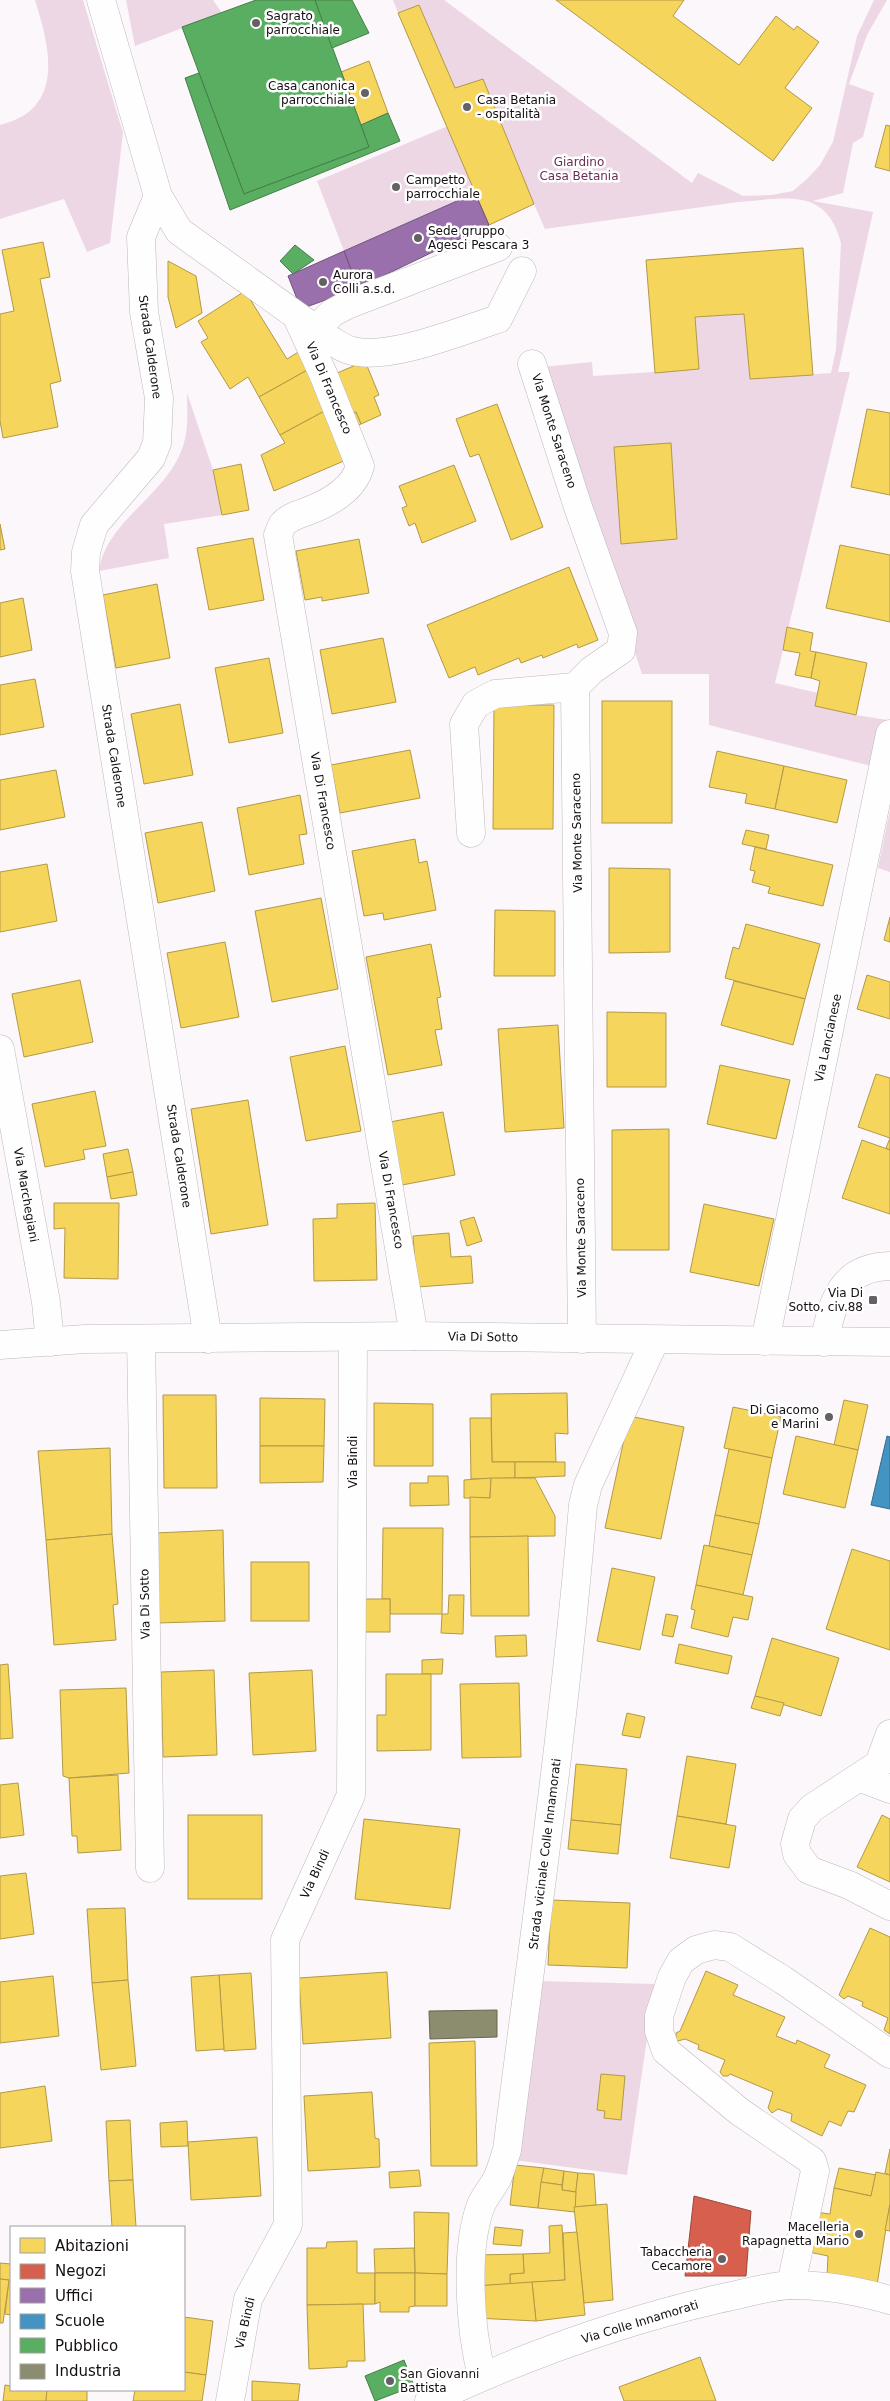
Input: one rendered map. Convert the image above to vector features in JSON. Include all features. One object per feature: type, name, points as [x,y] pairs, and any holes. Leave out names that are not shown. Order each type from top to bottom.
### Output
[{"type":"street","name":"Via Di Francesco","points":[[101,0],[158,196],[179,232],[306,323],[350,350],[372,352],[427,342],[498,319],[522,271]]},
{"type":"street","name":"Strada Calderone","points":[[158,196],[141,237],[144,312],[159,398],[157,443],[151,458],[94,525],[86,552],[85,571],[208,1338]]},
{"type":"street","points":[[306,323],[347,305],[498,248]]},
{"type":"street","name":"Via Di Francesco","points":[[306,323],[360,466],[351,484],[320,507],[293,517],[283,524],[278,535],[414,1336]]},
{"type":"street","name":"Via Monte Saraceno","points":[[532,364],[578,507],[623,633],[621,650],[592,670],[575,687],[582,1339]]},
{"type":"street","points":[[471,832],[464,724],[476,704],[495,694],[575,687]]},
{"type":"street","name":"Via Lancianese","points":[[765,1341],[890,734]]},
{"type":"street","name":"Via Marchegiani","points":[[0,1050],[46,1302],[50,1342]]},
{"type":"street","points":[[824,1342],[830,1315],[848,1281],[859,1271],[876,1266],[890,1266]]},
{"type":"street","name":"Via Di Sotto","points":[[0,1345],[141,1339],[414,1336],[890,1342]]},
{"type":"street","name":"Via Bindi","points":[[230,2401],[248,2299],[288,2225],[285,1940],[352,1796],[353,1338]]},
{"type":"street","name":"Via Di Sotto","points":[[141,1339],[150,1868]]},
{"type":"street","name":"Strada vicinale Colle Innamorati","points":[[482,2376],[477,2357],[470,2281],[481,2205],[497,2178],[507,2150],[553,1797],[572,1632],[583,1505],[588,1485],[655,1340]]},
{"type":"street","points":[[890,1734],[870,1771],[812,1808],[802,1819],[795,1844],[797,1854],[809,1870],[849,1885],[890,1906]]},
{"type":"street","points":[[870,1771],[890,1789]]},
{"type":"street","points":[[791,2285],[815,2171],[812,2161],[740,2112],[666,2051],[659,2031],[659,2016],[672,1977],[681,1962],[696,1950],[714,1945],[730,1947],[783,1980],[890,2054]]},
{"type":"street","name":"Via Colle Innamorati","points":[[429,2401],[482,2376],[606,2330],[665,2312],[791,2285],[856,2291],[890,2300]]},
{"type":"green space","points":[[35,0],[83,0],[123,133],[110,243],[87,252],[64,199],[0,219],[0,125],[21,117],[35,105],[44,91],[48,74],[45,38]]},
{"type":"green space","points":[[126,0],[213,0],[222,13],[135,46]]},
{"type":"green space","name":"Giardino Casa Betania","points":[[393,0],[444,0],[692,183],[698,173],[743,196],[772,195],[793,191],[820,165],[833,142],[857,36],[874,0],[887,0],[867,35],[849,84],[874,93],[863,137],[853,143],[843,193],[813,201],[873,212],[838,372],[850,372],[775,683],[818,693],[856,715],[887,720],[875,767],[709,725],[709,674],[642,674],[542,367],[592,362],[593,376],[699,369],[695,317],[744,314],[750,379],[831,373],[836,349],[841,243],[834,225],[825,212],[814,204],[801,200],[772,199],[545,229],[534,204],[455,88],[419,6],[398,13]]},
{"type":"green space","name":"Campetto parrocchiale","points":[[448,126],[475,193],[344,251],[317,181]]},
{"type":"green space","points":[[187,393],[213,470],[222,515],[164,524],[169,558],[99,571],[104,553],[113,537],[175,464],[183,446],[186,433]]},
{"type":"green space","points":[[890,810],[890,872],[878,868]]},
{"type":"green space","points":[[538,1981],[655,1984],[627,2175],[514,2160]]},
{"type":"building: Abitazioni","points":[[556,0],[684,0],[673,16],[739,65],[776,16],[794,30],[797,26],[819,42],[785,88],[812,108],[773,161]]},
{"type":"building: Abitazioni","name":"Casa Betania - ospitalità","points":[[419,5],[455,88],[483,79],[534,204],[489,225],[398,13]]},
{"type":"building: Abitazioni","name":"Casa canonica parrocchiale","points":[[369,61],[388,113],[361,125],[341,72]]},
{"type":"building: Abitazioni","points":[[886,125],[890,126],[890,171],[875,167]]},
{"type":"building: Abitazioni","points":[[43,242],[50,277],[40,279],[61,381],[50,384],[58,427],[3,438],[0,421],[0,314],[14,311],[2,250]]},
{"type":"building: Abitazioni","points":[[803,248],[813,375],[750,379],[744,314],[695,317],[699,369],[655,373],[646,260]]},
{"type":"building: Abitazioni","points":[[168,261],[196,276],[202,313],[176,328],[168,297]]},
{"type":"building: Abitazioni","points":[[245,291],[287,359],[300,351],[311,368],[259,397],[248,377],[230,389],[201,342],[208,338],[198,321]]},
{"type":"building: Abitazioni","points":[[365,361],[379,395],[374,397],[381,415],[361,424],[356,412],[349,414],[328,377]]},
{"type":"building: Abitazioni","points":[[311,368],[332,407],[280,435],[259,397]]},
{"type":"building: Abitazioni","points":[[497,404],[543,527],[511,540],[479,454],[470,457],[456,419]]},
{"type":"building: Abitazioni","points":[[332,407],[353,457],[274,491],[261,455],[285,443],[280,435]]},
{"type":"building: Abitazioni","points":[[867,409],[890,413],[890,495],[851,487]]},
{"type":"building: Abitazioni","points":[[356,412],[361,424],[351,428],[346,416]]},
{"type":"building: Abitazioni","points":[[671,443],[677,539],[621,544],[614,447]]},
{"type":"building: Abitazioni","points":[[241,464],[249,510],[222,515],[213,470]]},
{"type":"building: Abitazioni","points":[[454,465],[476,521],[422,543],[415,523],[409,526],[402,508],[407,506],[399,486]]},
{"type":"building: Abitazioni","points":[[0,524],[5,549],[0,550]]},
{"type":"building: Abitazioni","points":[[253,538],[264,600],[209,610],[197,548]]},
{"type":"building: Abitazioni","points":[[359,539],[369,593],[322,601],[322,597],[305,600],[296,551]]},
{"type":"building: Abitazioni","points":[[840,545],[890,555],[890,622],[826,608]]},
{"type":"building: Abitazioni","points":[[569,567],[598,640],[578,648],[577,644],[543,658],[542,655],[521,663],[519,658],[478,675],[475,667],[449,678],[427,625]]},
{"type":"building: Abitazioni","points":[[157,584],[170,658],[116,668],[103,595]]},
{"type":"building: Abitazioni","points":[[23,598],[32,650],[0,657],[0,603]]},
{"type":"building: Abitazioni","points":[[787,627],[813,633],[810,651],[816,652],[811,678],[795,675],[800,653],[783,650]]},
{"type":"building: Abitazioni","points":[[383,638],[396,702],[332,714],[320,650]]},
{"type":"building: Abitazioni","points":[[816,652],[867,663],[856,715],[815,706],[820,681],[811,678]]},
{"type":"building: Abitazioni","points":[[269,658],[283,733],[229,743],[215,668]]},
{"type":"building: Abitazioni","points":[[35,679],[44,727],[0,735],[0,685]]},
{"type":"building: Abitazioni","points":[[602,701],[672,701],[672,823],[602,823]]},
{"type":"building: Abitazioni","points":[[180,704],[193,775],[144,784],[131,714]]},
{"type":"building: Abitazioni","points":[[494,705],[554,705],[553,829],[493,829]]},
{"type":"building: Abitazioni","points":[[410,750],[420,798],[340,813],[331,765]]},
{"type":"building: Abitazioni","points":[[717,751],[784,766],[775,809],[745,803],[747,794],[709,787]]},
{"type":"building: Abitazioni","points":[[784,766],[847,780],[837,823],[775,809]]},
{"type":"building: Abitazioni","points":[[56,770],[65,817],[0,830],[0,780]]},
{"type":"building: Abitazioni","points":[[300,795],[307,834],[299,835],[304,864],[249,875],[237,808]]},
{"type":"building: Abitazioni","points":[[202,822],[215,891],[158,903],[145,833]]},
{"type":"building: Abitazioni","points":[[746,830],[769,835],[766,849],[742,844]]},
{"type":"building: Abitazioni","points":[[415,839],[419,863],[427,861],[436,910],[384,920],[383,913],[364,916],[352,851]]},
{"type":"building: Abitazioni","points":[[755,847],[833,865],[823,906],[768,893],[770,887],[752,882],[755,871],[750,870]]},
{"type":"building: Abitazioni","points":[[47,864],[57,921],[0,932],[0,872]]},
{"type":"building: Abitazioni","points":[[609,868],[670,869],[670,952],[609,953]]},
{"type":"building: Abitazioni","points":[[321,898],[338,989],[272,1002],[255,911]]},
{"type":"building: Abitazioni","points":[[495,910],[555,911],[555,976],[494,976]]},
{"type":"building: Abitazioni","points":[[890,917],[890,942],[884,940]]},
{"type":"building: Abitazioni","points":[[746,924],[820,944],[805,999],[725,978],[733,947],[739,949]]},
{"type":"building: Abitazioni","points":[[225,942],[239,1017],[181,1028],[167,953]]},
{"type":"building: Abitazioni","points":[[431,944],[441,997],[437,998],[442,1029],[435,1030],[442,1065],[388,1075],[366,957]]},
{"type":"building: Abitazioni","points":[[867,975],[890,982],[890,1019],[857,1009]]},
{"type":"building: Abitazioni","points":[[80,980],[93,1042],[24,1057],[12,994]]},
{"type":"building: Abitazioni","points":[[734,981],[805,999],[793,1045],[721,1025]]},
{"type":"building: Abitazioni","points":[[607,1012],[666,1013],[666,1087],[607,1087]]},
{"type":"building: Abitazioni","points":[[558,1025],[564,1128],[505,1132],[498,1029]]},
{"type":"building: Abitazioni","points":[[345,1046],[361,1131],[306,1141],[290,1057]]},
{"type":"building: Abitazioni","points":[[720,1065],[790,1080],[776,1139],[707,1124]]},
{"type":"building: Abitazioni","points":[[876,1074],[890,1078],[890,1138],[858,1127]]},
{"type":"building: Abitazioni","points":[[95,1091],[106,1146],[83,1150],[85,1159],[45,1167],[32,1104]]},
{"type":"building: Abitazioni","points":[[248,1100],[268,1225],[211,1234],[191,1109]]},
{"type":"building: Abitazioni","points":[[443,1112],[455,1175],[402,1185],[390,1122]]},
{"type":"building: Abitazioni","points":[[669,1129],[669,1250],[612,1250],[612,1130]]},
{"type":"building: Abitazioni","points":[[890,1138],[890,1150],[886,1148]]},
{"type":"building: Abitazioni","points":[[862,1140],[890,1150],[890,1214],[842,1198]]},
{"type":"building: Abitazioni","points":[[128,1149],[133,1172],[107,1177],[103,1154]]},
{"type":"building: Abitazioni","points":[[133,1172],[137,1195],[111,1199],[107,1177]]},
{"type":"building: Abitazioni","points":[[54,1203],[119,1203],[118,1279],[64,1278],[65,1228],[54,1229]]},
{"type":"building: Abitazioni","points":[[375,1203],[377,1280],[314,1281],[313,1219],[337,1218],[337,1204]]},
{"type":"building: Abitazioni","points":[[704,1204],[774,1219],[759,1286],[690,1272]]},
{"type":"building: Abitazioni","points":[[474,1217],[482,1241],[467,1246],[460,1221]]},
{"type":"building: Abitazioni","points":[[449,1233],[451,1257],[471,1256],[473,1283],[417,1287],[413,1236]]},
{"type":"building: Abitazioni","points":[[567,1393],[568,1434],[555,1433],[556,1462],[492,1462],[491,1394]]},
{"type":"building: Abitazioni","points":[[163,1395],[216,1395],[217,1488],[164,1488]]},
{"type":"building: Abitazioni","points":[[260,1398],[325,1399],[324,1446],[260,1446]]},
{"type":"building: Abitazioni","points":[[844,1400],[868,1405],[858,1450],[834,1445]]},
{"type":"building: Abitazioni","points":[[374,1403],[433,1404],[433,1466],[374,1466]]},
{"type":"building: Abitazioni","points":[[733,1407],[781,1417],[772,1458],[724,1448]]},
{"type":"building: Abitazioni","points":[[629,1416],[684,1427],[661,1539],[605,1528]]},
{"type":"building: Abitazioni","points":[[470,1418],[491,1418],[492,1462],[515,1462],[515,1478],[471,1479]]},
{"type":"building: Abitazioni","points":[[796,1436],[858,1450],[845,1508],[783,1494]]},
{"type":"building: Abitazioni","points":[[260,1446],[324,1446],[323,1482],[260,1483]]},
{"type":"building: Abitazioni","points":[[110,1448],[112,1534],[46,1540],[38,1451]]},
{"type":"building: Abitazioni","points":[[729,1449],[772,1458],[759,1524],[715,1515]]},
{"type":"building: Abitazioni","points":[[515,1462],[565,1462],[565,1476],[515,1478]]},
{"type":"building: Abitazioni","points":[[428,1476],[448,1476],[449,1505],[410,1506],[410,1483],[428,1483]]},
{"type":"building: Abitazioni","points":[[491,1478],[490,1498],[464,1498],[464,1480]]},
{"type":"building: Abitazioni","points":[[491,1478],[535,1478],[555,1516],[555,1536],[470,1537],[470,1497],[490,1498]]},
{"type":"building: Abitazioni","points":[[715,1515],[759,1524],[752,1555],[709,1546]]},
{"type":"building: Abitazioni","points":[[383,1528],[443,1528],[442,1614],[390,1614],[390,1599],[382,1599]]},
{"type":"building: Abitazioni","points":[[223,1530],[225,1621],[157,1623],[155,1533]]},
{"type":"building: Abitazioni","points":[[112,1534],[118,1604],[113,1605],[116,1640],[54,1645],[46,1540]]},
{"type":"building: Abitazioni","points":[[528,1536],[529,1616],[471,1616],[470,1537]]},
{"type":"building: Abitazioni","points":[[704,1545],[752,1555],[743,1595],[696,1585]]},
{"type":"building: Abitazioni","points":[[852,1549],[890,1561],[890,1650],[826,1629]]},
{"type":"building: Abitazioni","points":[[251,1562],[309,1562],[309,1621],[251,1621]]},
{"type":"building: Abitazioni","points":[[612,1568],[655,1577],[640,1650],[597,1641]]},
{"type":"building: Abitazioni","points":[[696,1585],[753,1597],[748,1620],[733,1617],[728,1637],[691,1628],[695,1610],[691,1609]]},
{"type":"building: Abitazioni","points":[[449,1595],[464,1595],[463,1634],[441,1633],[442,1614],[448,1614]]},
{"type":"building: Abitazioni","points":[[363,1599],[390,1599],[390,1632],[363,1632]]},
{"type":"building: Abitazioni","points":[[666,1614],[678,1616],[673,1637],[662,1635]]},
{"type":"building: Abitazioni","points":[[526,1635],[527,1656],[496,1657],[495,1636]]},
{"type":"building: Abitazioni","points":[[772,1638],[839,1658],[821,1716],[755,1696]]},
{"type":"building: Abitazioni","points":[[679,1644],[732,1656],[728,1674],[675,1663]]},
{"type":"building: Abitazioni","points":[[443,1659],[442,1674],[422,1674],[422,1660]]},
{"type":"building: Abitazioni","points":[[8,1664],[13,1738],[0,1739],[0,1665]]},
{"type":"building: Abitazioni","points":[[214,1670],[217,1755],[163,1757],[161,1672]]},
{"type":"building: Abitazioni","points":[[312,1670],[316,1751],[253,1755],[249,1673]]},
{"type":"building: Abitazioni","points":[[386,1674],[431,1674],[431,1750],[377,1751],[377,1715],[386,1715]]},
{"type":"building: Abitazioni","points":[[519,1683],[521,1757],[462,1758],[460,1684]]},
{"type":"building: Abitazioni","points":[[126,1688],[129,1773],[69,1778],[63,1776],[60,1690]]},
{"type":"building: Abitazioni","points":[[755,1696],[784,1703],[780,1716],[751,1708]]},
{"type":"building: Abitazioni","points":[[627,1713],[645,1717],[640,1738],[622,1735]]},
{"type":"building: Abitazioni","points":[[687,1756],[736,1764],[726,1824],[677,1816]]},
{"type":"building: Abitazioni","points":[[576,1764],[627,1769],[621,1825],[571,1820]]},
{"type":"building: Abitazioni","points":[[118,1775],[121,1850],[78,1853],[77,1836],[72,1836],[69,1778]]},
{"type":"building: Abitazioni","points":[[18,1783],[24,1835],[0,1838],[0,1785]]},
{"type":"building: Abitazioni","points":[[188,1815],[262,1815],[262,1899],[188,1899]]},
{"type":"building: Abitazioni","points":[[882,1815],[890,1819],[890,1882],[857,1867]]},
{"type":"building: Abitazioni","points":[[677,1816],[736,1826],[729,1868],[670,1858]]},
{"type":"building: Abitazioni","points":[[364,1819],[460,1829],[450,1909],[355,1899]]},
{"type":"building: Abitazioni","points":[[571,1820],[621,1825],[618,1854],[568,1849]]},
{"type":"building: Abitazioni","points":[[26,1873],[34,1934],[0,1939],[0,1876]]},
{"type":"building: Abitazioni","points":[[551,1900],[630,1903],[627,1968],[548,1965]]},
{"type":"building: Abitazioni","points":[[125,1908],[128,1980],[92,1983],[87,1909]]},
{"type":"building: Abitazioni","points":[[870,1928],[890,1937],[890,2034],[884,2030],[888,2018],[862,2006],[863,2002],[848,1996],[844,1999],[839,1995]]},
{"type":"building: Abitazioni","points":[[706,1971],[738,1985],[733,1995],[785,2017],[776,2036],[796,2044],[797,2040],[830,2055],[824,2067],[866,2085],[854,2112],[848,2111],[841,2126],[829,2121],[822,2136],[791,2121],[792,2114],[778,2109],[772,2113],[768,2108],[773,2092],[730,2074],[723,2076],[720,2072],[725,2060],[698,2049],[699,2045],[685,2039],[678,2041],[676,2039],[676,2033],[680,2031]]},
{"type":"building: Abitazioni","points":[[387,1972],[391,2038],[303,2044],[299,1978]]},
{"type":"building: Abitazioni","points":[[251,1973],[256,2049],[224,2051],[219,1975]]},
{"type":"building: Abitazioni","points":[[219,1975],[224,2049],[196,2051],[191,1977]]},
{"type":"building: Abitazioni","points":[[53,1976],[59,2036],[0,2043],[0,1982]]},
{"type":"building: Abitazioni","points":[[128,1980],[136,2066],[101,2070],[92,1983]]},
{"type":"building: Abitazioni","points":[[475,2041],[477,2166],[431,2166],[429,2043]]},
{"type":"building: Abitazioni","points":[[601,2074],[625,2076],[621,2120],[604,2118],[605,2111],[597,2110]]},
{"type":"building: Abitazioni","points":[[45,2086],[52,2141],[0,2148],[0,2093]]},
{"type":"building: Abitazioni","points":[[372,2092],[375,2138],[379,2139],[380,2167],[308,2171],[304,2096]]},
{"type":"building: Abitazioni","points":[[130,2120],[133,2180],[109,2181],[106,2121]]},
{"type":"building: Abitazioni","points":[[187,2121],[188,2146],[161,2147],[160,2123]]},
{"type":"building: Abitazioni","points":[[257,2137],[261,2196],[191,2200],[188,2142]]},
{"type":"building: Abitazioni","points":[[890,2149],[890,2175],[885,2173]]},
{"type":"building: Abitazioni","points":[[515,2165],[544,2168],[538,2208],[510,2205]]},
{"type":"building: Abitazioni","points":[[544,2168],[564,2171],[562,2185],[541,2182]]},
{"type":"building: Abitazioni","points":[[839,2168],[876,2175],[871,2196],[834,2188]]},
{"type":"building: Abitazioni","points":[[419,2170],[421,2186],[390,2188],[389,2172]]},
{"type":"building: Abitazioni","points":[[564,2171],[578,2173],[576,2192],[562,2190]]},
{"type":"building: Abitazioni","points":[[876,2172],[890,2175],[890,2203],[877,2285],[827,2276],[828,2256],[809,2252],[815,2212],[830,2214],[834,2188],[871,2196]]},
{"type":"building: Abitazioni","points":[[578,2173],[594,2174],[596,2205],[574,2207]]},
{"type":"building: Abitazioni","points":[[133,2180],[136,2226],[112,2226],[109,2181]]},
{"type":"building: Abitazioni","points":[[541,2182],[562,2185],[562,2190],[576,2192],[575,2212],[538,2208]]},
{"type":"building: Abitazioni","points":[[607,2204],[613,2300],[584,2303],[574,2207]]},
{"type":"building: Abitazioni","points":[[890,2205],[890,2231],[885,2230]]},
{"type":"building: Abitazioni","points":[[414,2212],[449,2213],[447,2274],[415,2273]]},
{"type":"building: Abitazioni","points":[[562,2225],[565,2280],[510,2284],[510,2274],[524,2273],[523,2254],[550,2253],[549,2226]]},
{"type":"building: Abitazioni","points":[[495,2227],[523,2230],[521,2246],[493,2244]]},
{"type":"building: Abitazioni","points":[[577,2232],[585,2315],[536,2321],[532,2282],[565,2280],[563,2233]]},
{"type":"building: Abitazioni","points":[[357,2241],[357,2273],[375,2273],[375,2304],[307,2305],[307,2248],[326,2248],[327,2242]]},
{"type":"building: Abitazioni","points":[[414,2248],[415,2273],[375,2273],[374,2249]]},
{"type":"building: Abitazioni","points":[[523,2254],[524,2273],[510,2274],[510,2284],[476,2286],[476,2255]]},
{"type":"building: Abitazioni","points":[[0,2263],[10,2264],[10,2315],[5,2314],[9,2280],[0,2279]]},
{"type":"building: Abitazioni","points":[[375,2273],[415,2273],[415,2306],[409,2307],[409,2312],[380,2312],[380,2302],[375,2304]]},
{"type":"building: Abitazioni","points":[[415,2273],[447,2274],[447,2306],[415,2306]]},
{"type":"building: Abitazioni","points":[[0,2279],[9,2280],[3,2323],[0,2323]]},
{"type":"building: Abitazioni","points":[[532,2282],[536,2321],[475,2318],[476,2286]]},
{"type":"building: Abitazioni","points":[[363,2304],[365,2361],[347,2361],[347,2367],[309,2369],[307,2305]]},
{"type":"building: Abitazioni","points":[[185,2317],[213,2321],[206,2375],[185,2372]]},
{"type":"building: Abitazioni","points":[[700,2357],[716,2401],[624,2401],[619,2387]]},
{"type":"building: Abitazioni","points":[[185,2372],[206,2375],[202,2401],[133,2401],[135,2391],[185,2391]]},
{"type":"building: Abitazioni","points":[[252,2381],[300,2384],[298,2401],[252,2401]]},
{"type":"building: Abitazioni","points":[[5,2385],[10,2386],[10,2391],[47,2391],[46,2401],[3,2401]]},
{"type":"building: Abitazioni","points":[[47,2391],[87,2391],[87,2401],[46,2401]]},
{"type":"building: Negozi","points":[[694,2196],[751,2211],[746,2276],[685,2276]]},
{"type":"building: Uffici","name":"Sede gruppo Agesci Pescara 3","points":[[475,193],[489,225],[358,288],[344,251]]},
{"type":"building: Uffici","name":"Aurora Colli a.s.d.","points":[[344,251],[358,288],[301,309],[288,276]]},
{"type":"building: Scuole","points":[[887,1436],[890,1437],[890,1509],[871,1505]]},
{"type":"building: Pubblico","points":[[256,0],[315,0],[369,147],[244,194],[182,27]]},
{"type":"building: Pubblico","points":[[315,0],[352,0],[369,33],[332,48]]},
{"type":"building: Pubblico","points":[[199,73],[244,194],[369,147],[361,125],[388,113],[400,141],[230,210],[185,78]]},
{"type":"building: Pubblico","points":[[295,245],[314,260],[293,274],[280,261]]},
{"type":"building: Pubblico","name":"San Giovanni Battista","points":[[404,2360],[414,2386],[375,2401],[365,2376]]},
{"type":"building: Industria","points":[[497,2010],[497,2037],[430,2039],[429,2011]]},
{"type":"place","name":"Sagrato parrocchiale","points":[[256,23]]},
{"type":"place","name":"Casa canonica parrocchiale","points":[[365,93]]},
{"type":"place","name":"Casa Betania - ospitalità","points":[[467,107]]},
{"type":"place","name":"Campetto parrocchiale","points":[[396,187]]},
{"type":"place","name":"Sede gruppo Agesci Pescara 3","points":[[418,238]]},
{"type":"place","name":"Aurora Colli a.s.d.","points":[[323,282]]},
{"type":"place","name":"Via Di Sotto, civ.88","points":[[873,1300]]},
{"type":"place","name":"Di Giacomo e Marini","points":[[829,1417]]},
{"type":"place","name":"Macelleria Rapagnetta Mario","points":[[859,2234]]},
{"type":"place","name":"Tabaccheria Cecamore","points":[[722,2259]]},
{"type":"place","name":"San Giovanni Battista","points":[[390,2381]]}]
